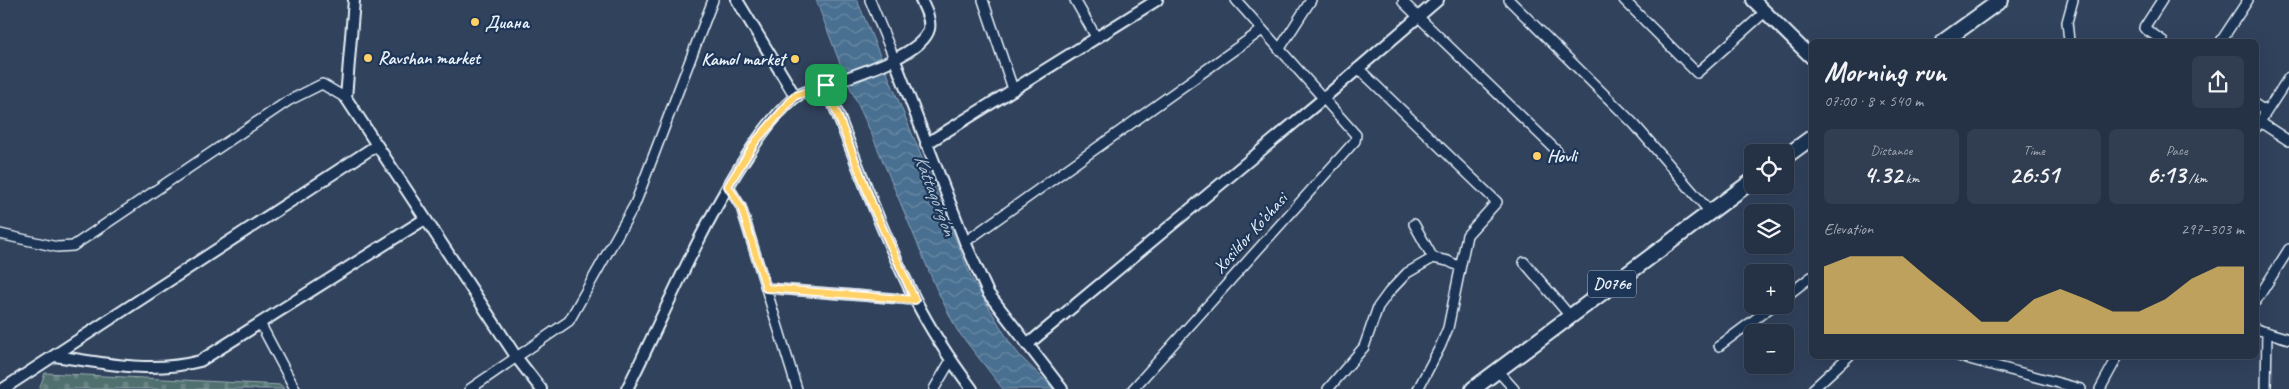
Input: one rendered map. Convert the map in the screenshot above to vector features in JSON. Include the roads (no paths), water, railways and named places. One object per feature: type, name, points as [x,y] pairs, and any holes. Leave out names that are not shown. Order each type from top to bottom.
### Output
[{"type":"main road","points":[[1753,0],[1809,55]]},
{"type":"main road","points":[[1947,39],[2001,0]]},
{"type":"main road","points":[[1794,150],[1809,139]]},
{"type":"main road","name":"D076e","points":[[1473,389],[1744,187]]},
{"type":"street","points":[[346,98],[354,0]]},
{"type":"street","points":[[470,389],[569,321],[635,204],[713,0]]},
{"type":"street","points":[[737,0],[795,96]]},
{"type":"street","points":[[870,0],[891,60],[965,242],[988,293],[1062,389]]},
{"type":"street","points":[[627,389],[664,315],[693,248],[756,141],[795,96],[891,60],[916,47],[926,36],[930,27],[928,15],[921,0]]},
{"type":"street","points":[[983,0],[1013,89]]},
{"type":"street","points":[[1075,0],[1096,37]]},
{"type":"street","points":[[926,144],[1157,0]]},
{"type":"street","name":"Xosildor Ko’chasi","points":[[1133,389],[1355,141],[1356,134],[1278,50],[1236,0]]},
{"type":"street","points":[[1278,50],[1310,0]]},
{"type":"street","points":[[1404,0],[1403,2],[1419,15],[1557,151]]},
{"type":"street","points":[[1027,344],[1324,98],[1438,0]]},
{"type":"street","points":[[1509,0],[1635,125],[1710,212]]},
{"type":"street","points":[[1624,0],[1698,73],[1766,12]]},
{"type":"street","points":[[2069,39],[2067,22],[2073,0]]},
{"type":"street","points":[[2222,39],[2248,0]]},
{"type":"street","points":[[2160,1],[2144,28],[2160,39]]},
{"type":"street","points":[[965,242],[1262,30]]},
{"type":"street","points":[[1358,68],[1498,202],[1467,235],[1448,328],[1440,348],[1418,389]]},
{"type":"street","points":[[2259,123],[2289,77]]},
{"type":"street","points":[[0,234],[57,247],[73,246],[288,101],[322,84],[346,98],[517,358],[541,389]]},
{"type":"street","points":[[826,85],[874,209],[915,300],[951,360],[972,389]]},
{"type":"street","points":[[2259,107],[2266,112]]},
{"type":"street","points":[[2259,126],[2289,141]]},
{"type":"street","points":[[3,389],[377,145]]},
{"type":"street","points":[[728,186],[741,207],[797,389]]},
{"type":"street","points":[[55,356],[135,367],[176,367],[200,361],[425,219]]},
{"type":"street","points":[[1414,224],[1433,258]]},
{"type":"street","points":[[2259,297],[2289,249]]},
{"type":"street","points":[[1328,389],[1364,347],[1378,307],[1407,272],[1433,258],[1448,261],[1460,267]]},
{"type":"street","points":[[1524,262],[1570,316]]},
{"type":"street","points":[[1794,289],[1809,278]]},
{"type":"street","points":[[766,288],[915,300]]},
{"type":"street","points":[[1719,346],[1762,314]]},
{"type":"street","points":[[260,323],[295,389]]},
{"type":"street","points":[[2259,330],[2289,339]]},
{"type":"street","points":[[2266,389],[2267,332]]},
{"type":"street","points":[[1813,389],[1846,359]]},
{"type":"street","points":[[1969,359],[2081,389]]},
{"type":"street","points":[[2100,389],[2116,359]]},
{"type":"street","points":[[934,389],[951,360]]},
{"type":"street","points":[[1497,370],[1514,389]]},
{"type":"water","name":"Kattaqo'rg'on","points":[[816,0],[857,0],[972,279],[1010,343],[1021,357],[1054,389],[1003,389],[957,330],[936,288],[872,135],[844,74]]},
{"type":"place","name":"Диана","points":[[475,22]]},
{"type":"place","name":"Ravshan market","points":[[368,58]]},
{"type":"place","name":"Kamol market","points":[[795,59]]},
{"type":"place","name":"Hovli","points":[[1537,156]]}]
